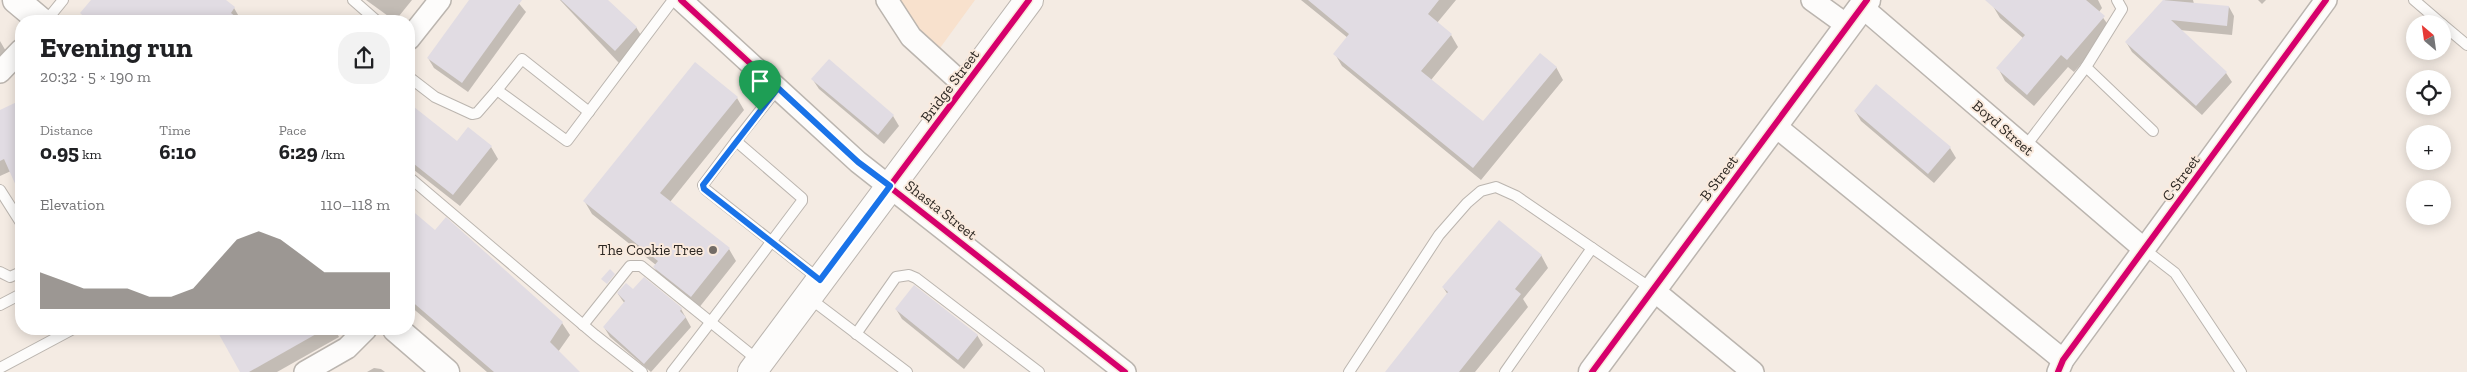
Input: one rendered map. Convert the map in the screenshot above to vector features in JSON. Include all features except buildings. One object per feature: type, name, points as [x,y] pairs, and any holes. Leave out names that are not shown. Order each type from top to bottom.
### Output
[{"type":"main road","name":"Bridge Street","points":[[756,367],[1029,0]]},
{"type":"street","points":[[16,0],[34,15]]},
{"type":"street","points":[[415,31],[440,0]]},
{"type":"street","name":"Shasta Street","points":[[681,0],[858,162],[1125,372]]},
{"type":"street","points":[[887,0],[911,37],[965,86]]},
{"type":"street","name":"Boyd Street","points":[[1812,0],[1859,11],[2025,147],[2144,249]]},
{"type":"street","name":"C Street","points":[[2060,366],[2326,0]]},
{"type":"street","name":"B Street","points":[[1592,372],[1859,11]]},
{"type":"street","points":[[0,72],[15,56]]},
{"type":"street","points":[[1774,125],[2060,366]]},
{"type":"street","points":[[1652,289],[1753,372]]},
{"type":"street","points":[[305,372],[347,348],[360,335]]},
{"type":"street","points":[[403,335],[446,372]]},
{"type":"lane","points":[[51,15],[63,0]]},
{"type":"lane","points":[[353,0],[370,15]]},
{"type":"lane","points":[[497,90],[567,141],[672,0]]},
{"type":"lane","points":[[2025,147],[2086,67],[2122,9],[2117,0]]},
{"type":"lane","points":[[2414,0],[2432,15]]},
{"type":"lane","points":[[2451,32],[2467,45]]},
{"type":"lane","points":[[415,82],[439,100],[472,114],[477,113],[522,59],[590,112]]},
{"type":"lane","points":[[2086,67],[2154,131]]},
{"type":"lane","points":[[778,88],[703,185],[704,189],[772,241],[856,334],[907,372]]},
{"type":"lane","points":[[672,372],[802,202],[802,198],[736,141]]},
{"type":"lane","points":[[415,182],[583,325],[642,372]]},
{"type":"lane","points":[[1349,372],[1439,234],[1467,203],[1481,191],[1496,187],[1516,196],[1652,289]]},
{"type":"lane","points":[[0,190],[15,214]]},
{"type":"lane","points":[[1505,372],[1592,248]]},
{"type":"lane","points":[[2144,249],[2175,274],[2241,372]]},
{"type":"lane","points":[[583,325],[630,266],[641,266],[711,322],[756,367]]},
{"type":"lane","points":[[0,272],[10,277],[15,275]]},
{"type":"lane","points":[[856,334],[896,277],[909,275],[916,278],[1039,372]]},
{"type":"lane","points":[[0,306],[15,297]]},
{"type":"lane","points":[[0,368],[61,335]]},
{"type":"shaded area","points":[[897,0],[975,0],[940,48],[917,31]]},
{"type":"cycle path","points":[[681,0],[858,162],[1125,372]]},
{"type":"cycle path","points":[[890,186],[1029,0]]},
{"type":"cycle path","points":[[1592,372],[1867,0]]},
{"type":"cycle path","points":[[2058,372],[2063,360],[2326,0]]},
{"type":"place","name":"The Cookie Tree","points":[[713,250]]},
{"type":"route","points":[[778,88],[858,162],[890,186],[820,280],[704,189],[703,185],[760,111],[778,88]]}]
